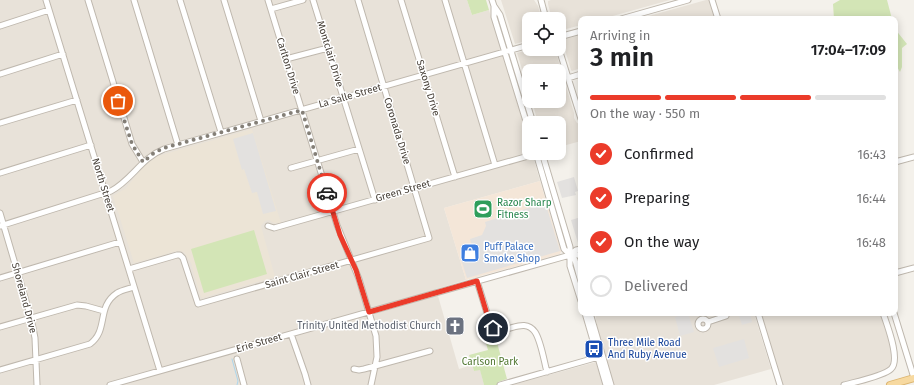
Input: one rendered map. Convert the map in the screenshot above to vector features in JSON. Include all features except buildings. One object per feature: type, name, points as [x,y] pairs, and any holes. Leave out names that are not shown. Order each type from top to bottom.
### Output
[{"type":"main road","points":[[890,385],[914,378]]},
{"type":"street","name":"North Street","points":[[46,0],[160,371]]},
{"type":"street","points":[[88,0],[132,144],[143,162]]},
{"type":"street","points":[[134,0],[178,145]]},
{"type":"street","points":[[180,0],[221,132]]},
{"type":"street","points":[[224,0],[261,121]]},
{"type":"street","name":"Carlton Drive","points":[[268,0],[340,235],[352,260],[369,312],[377,342],[377,352],[371,385]]},
{"type":"street","points":[[271,9],[303,0]]},
{"type":"street","name":"Montclair Drive","points":[[313,0],[375,200]]},
{"type":"street","name":"Coronada Drive","points":[[358,0],[430,238]]},
{"type":"street","name":"Saxony Drive","points":[[402,0],[455,177]]},
{"type":"street","points":[[445,0],[495,166]]},
{"type":"street","points":[[541,0],[544,12]]},
{"type":"street","points":[[632,16],[688,0]]},
{"type":"street","points":[[712,0],[717,16]]},
{"type":"street","points":[[493,3],[494,17],[508,51],[531,116]]},
{"type":"street","points":[[0,26],[49,10]]},
{"type":"street","points":[[566,35],[578,31]]},
{"type":"street","name":"La Salle Street","points":[[2,225],[106,193],[120,185],[143,162],[158,151],[522,47]]},
{"type":"street","points":[[286,59],[328,48]]},
{"type":"street","points":[[508,51],[525,116]]},
{"type":"street","points":[[0,74],[63,54]]},
{"type":"street","points":[[561,56],[578,110]]},
{"type":"street","points":[[568,78],[578,75]]},
{"type":"street","points":[[0,123],[77,100]]},
{"type":"street","points":[[0,173],[91,145]]},
{"type":"street","points":[[291,168],[359,149]]},
{"type":"street","points":[[898,161],[914,157]]},
{"type":"street","name":"Green Street","points":[[268,226],[274,228],[522,158]]},
{"type":"street","points":[[539,160],[564,250],[575,260],[578,271]]},
{"type":"street","points":[[544,160],[570,247],[570,266],[578,291]]},
{"type":"street","name":"Shoreland Drive","points":[[0,213],[2,225],[31,318],[35,338],[37,385]]},
{"type":"street","name":"Saint Clair Street","points":[[129,269],[180,255],[183,258],[198,304],[430,238]]},
{"type":"street","points":[[0,278],[120,242]]},
{"type":"street","name":"Erie Street","points":[[570,255],[578,250]]},
{"type":"street","name":"Erie Street","points":[[110,385],[570,255],[578,255]]},
{"type":"street","points":[[898,272],[914,268]]},
{"type":"street","points":[[477,281],[491,326],[499,330],[522,325],[532,329],[537,337],[547,372]]},
{"type":"street","points":[[0,370],[90,344],[101,330],[104,311],[112,296],[134,287]]},
{"type":"street","points":[[0,327],[82,305],[104,311]]},
{"type":"street","points":[[586,316],[611,385]]},
{"type":"street","points":[[591,316],[606,385]]},
{"type":"street","points":[[708,322],[726,316]]},
{"type":"street","points":[[759,316],[780,385]]},
{"type":"street","points":[[844,385],[885,373],[892,369],[895,363],[895,355],[884,316]]},
{"type":"street","points":[[895,316],[914,378]]},
{"type":"street","points":[[291,334],[308,385]]},
{"type":"street","points":[[354,369],[358,370],[375,366],[430,351]]},
{"type":"street","points":[[500,385],[600,356]]},
{"type":"street","points":[[237,359],[244,385]]},
{"type":"shaded area","points":[[0,0],[467,0],[472,15],[489,10],[522,119],[522,160],[534,160],[540,181],[444,208],[466,280],[436,289],[459,369],[472,365],[474,371],[480,369],[484,385],[0,385]]},
{"type":"shaded area","points":[[501,0],[534,0],[540,12],[522,12],[522,42],[515,44]]},
{"type":"shaded area","points":[[551,0],[670,0],[613,16],[578,16],[578,26],[566,29],[566,12],[550,12],[548,1]]},
{"type":"shaded area","points":[[710,0],[715,16],[649,16]]},
{"type":"shaded area","points":[[578,36],[578,69],[571,70],[566,53],[566,39]]},
{"type":"shaded area","points":[[522,52],[522,56],[557,56],[559,64],[522,64],[522,69],[517,53]]},
{"type":"shaded area","points":[[566,86],[574,113],[574,118],[578,123],[578,142],[566,145],[566,116],[536,116],[534,108],[566,108]]},
{"type":"shaded area","points":[[252,129],[281,223],[274,223],[269,220],[265,221],[261,226],[275,277],[202,298],[191,263],[184,252],[177,251],[134,263],[113,196],[126,188],[144,166],[158,156]]},
{"type":"shaded area","points":[[253,133],[276,211],[263,214],[257,192],[252,193],[244,169],[242,170],[233,139]]},
{"type":"shaded area","points":[[574,177],[578,191],[575,192],[576,195],[562,198],[557,182]]},
{"type":"shaded area","points":[[540,181],[561,251],[560,254],[466,280],[444,208]]},
{"type":"shaded area","points":[[538,205],[546,205],[560,251],[467,278],[461,259],[474,254],[470,239],[482,235],[486,226],[485,222]]},
{"type":"shaded area","points":[[578,218],[578,243],[571,220]]},
{"type":"shaded area","points":[[596,316],[755,316],[771,369],[714,385],[612,385],[599,337]]},
{"type":"shaded area","points":[[689,316],[694,332],[680,336],[675,317]]},
{"type":"shaded area","points":[[739,316],[751,316],[752,322],[742,325]]},
{"type":"shaded area","points":[[759,316],[884,316],[895,355],[892,369],[844,385],[780,385]]},
{"type":"shaded area","points":[[744,339],[749,358],[719,367],[713,348]]},
{"type":"shaded area","points":[[596,362],[603,385],[512,385]]},
{"type":"green space","points":[[467,0],[486,0],[489,10],[472,15]]},
{"type":"green space","points":[[840,0],[887,0],[891,16],[834,16],[833,4]]},
{"type":"green space","points":[[898,33],[907,44],[902,48],[902,67],[900,72],[898,68]]},
{"type":"green space","points":[[254,230],[267,274],[204,293],[191,249]]},
{"type":"green space","name":"Carlson Park","points":[[485,326],[486,329],[495,335],[507,379],[498,382],[499,385],[484,385],[480,370],[474,371],[469,355],[488,350],[481,327]]},
{"type":"waterway","points":[[232,359],[238,381],[237,385]]},
{"type":"way so far","points":[[118,101],[134,149],[143,162],[146,158],[164,148],[302,110],[327,193]]},
{"type":"place","name":"Razor Sharp Fitness","points":[[483,209]]},
{"type":"place","name":"Puff Palace Smoke Shop","points":[[470,253]]},
{"type":"place","name":"Trinity United Methodist Church","points":[[455,326]]},
{"type":"place","name":"Three Mile Road And Ruby Avenue","points":[[594,349]]},
{"type":"route","points":[[327,193],[340,235],[356,270],[369,312],[477,281],[490,324],[493,328]]}]
